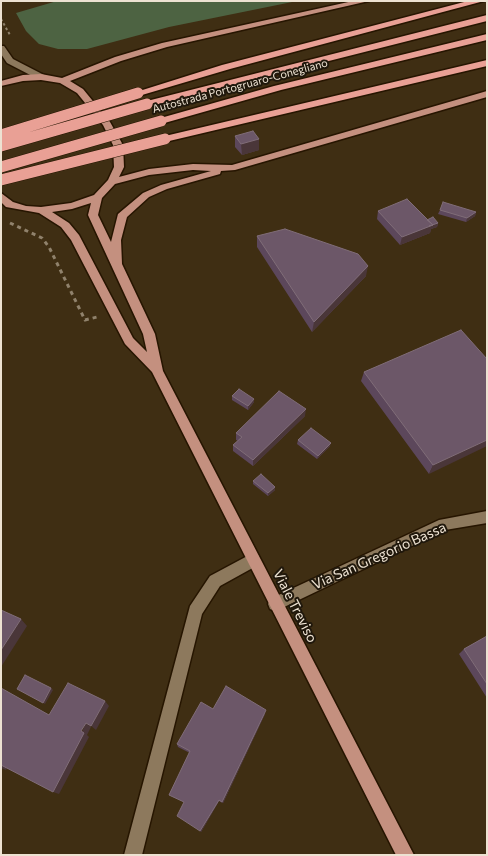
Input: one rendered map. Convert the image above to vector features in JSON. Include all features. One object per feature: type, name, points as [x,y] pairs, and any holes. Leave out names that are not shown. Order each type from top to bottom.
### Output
[{"type":"highway","points":[[1,135],[226,67],[480,1]]},
{"type":"highway","name":"Autostrada Portogruaro-Conegliano","points":[[1,146],[147,104],[487,18]]},
{"type":"highway","name":"Autostrada Portogruaro-Conegliano","points":[[1,167],[278,88],[487,37]]},
{"type":"highway","points":[[1,180],[165,139],[487,64]]},
{"type":"main road","points":[[63,81],[118,59],[166,45],[365,1]]},
{"type":"main road","points":[[1,84],[23,78],[41,77],[63,81],[80,90],[107,124],[118,145],[119,166],[112,182]]},
{"type":"main road","points":[[117,268],[116,240],[122,216],[146,195],[164,187],[487,94]]},
{"type":"main road","points":[[112,182],[148,172],[194,167],[232,168]]},
{"type":"main road","name":"Viale Treviso","points":[[1,196],[10,205],[26,210],[41,210],[72,206],[96,197],[112,182]]},
{"type":"main road","name":"Viale Treviso","points":[[96,197],[93,215],[149,334],[157,371],[405,855]]},
{"type":"main road","name":"Viale Treviso","points":[[41,210],[65,225],[75,238],[129,341],[157,371]]},
{"type":"street","points":[[1,48],[10,60],[41,77]]},
{"type":"street","name":"Via San Gregorio Bassa","points":[[275,604],[444,524],[487,517]]},
{"type":"street","points":[[133,855],[196,611],[215,581],[253,560]]},
{"type":"green space","points":[[57,1],[297,1],[169,27],[87,49],[58,49],[39,44],[26,31],[16,13]]},
{"type":"building","points":[[253,131],[259,139],[241,144],[235,136]]},
{"type":"building","points":[[407,199],[433,225],[402,237],[378,211]]},
{"type":"building","points":[[443,202],[476,212],[467,218],[440,210]]},
{"type":"building","points":[[433,217],[438,223],[433,225],[427,220]]},
{"type":"building","points":[[285,229],[358,254],[368,266],[314,322],[257,236]]},
{"type":"building","points":[[461,330],[487,359],[487,440],[433,465],[364,372]]},
{"type":"building","points":[[239,389],[254,399],[248,406],[232,396]]},
{"type":"building","points":[[279,391],[306,409],[253,460],[233,445],[242,437],[236,433]]},
{"type":"building","points":[[311,428],[331,443],[318,456],[298,440]]},
{"type":"building","points":[[261,474],[275,487],[268,493],[253,481]]},
{"type":"building","points":[[1,610],[21,619],[1,650]]},
{"type":"building","points":[[487,636],[487,684],[464,649]]},
{"type":"building","points":[[25,675],[51,688],[43,703],[17,689]]},
{"type":"building","points":[[68,683],[105,701],[91,726],[86,723],[81,731],[84,733],[53,792],[1,765],[1,688],[49,715]]},
{"type":"building","points":[[226,686],[266,710],[222,802],[219,800],[200,831],[177,816],[184,802],[169,795],[190,751],[177,744],[201,702],[213,709]]}]
